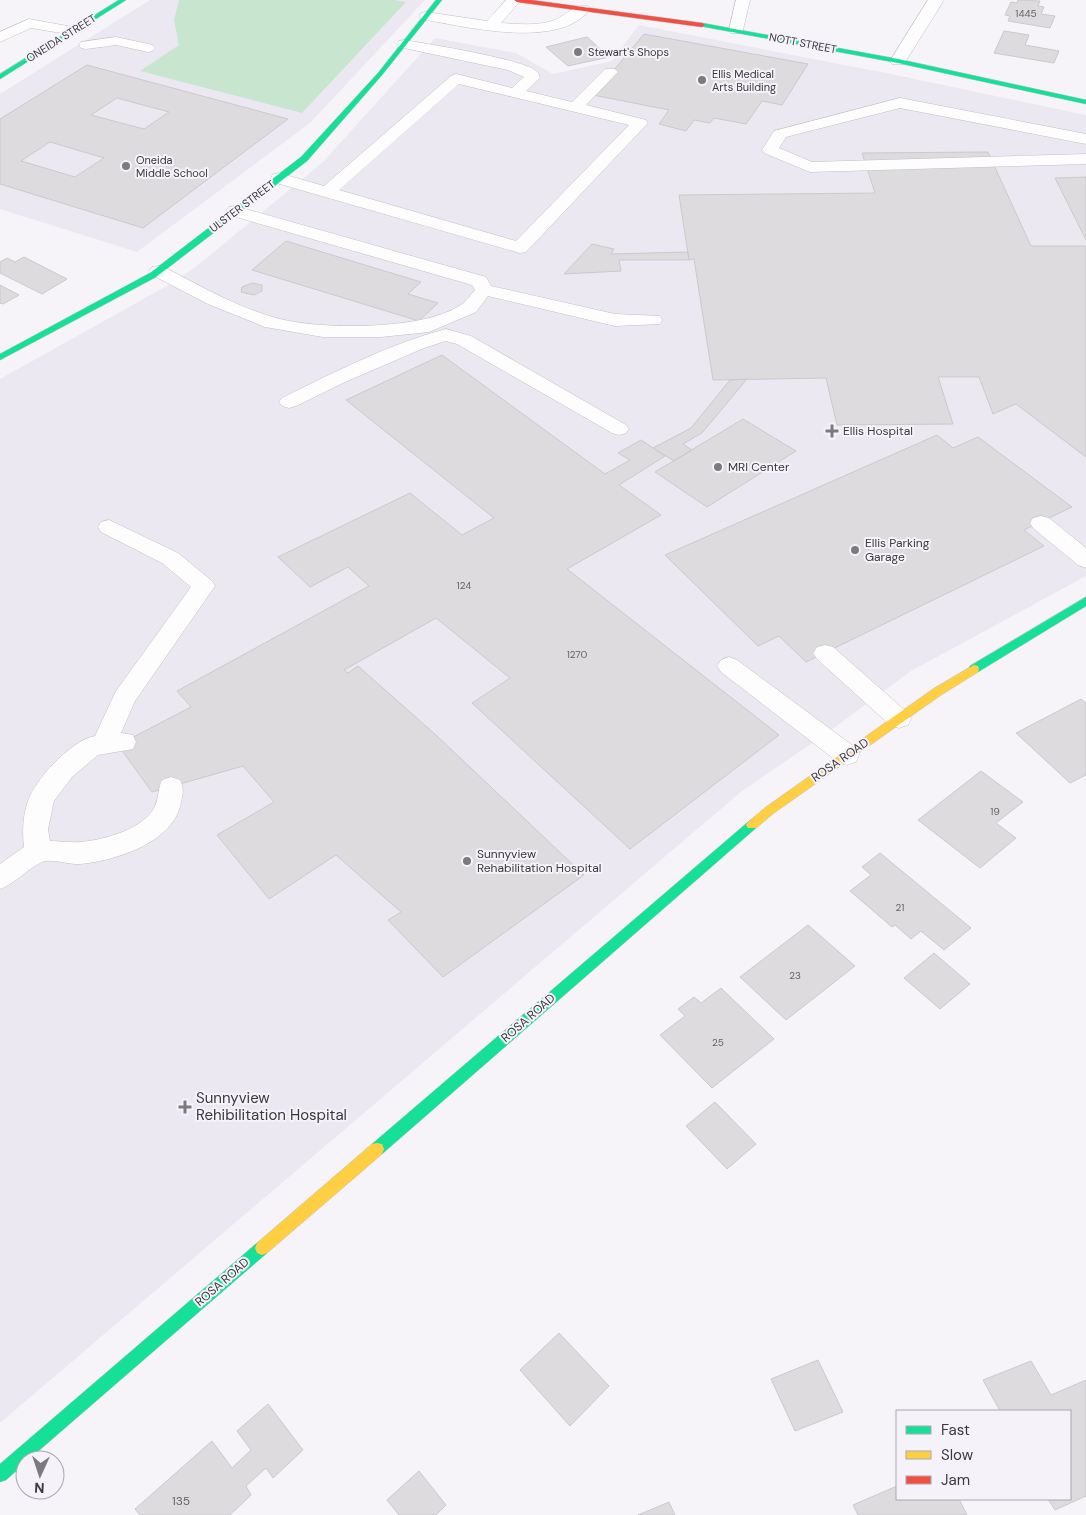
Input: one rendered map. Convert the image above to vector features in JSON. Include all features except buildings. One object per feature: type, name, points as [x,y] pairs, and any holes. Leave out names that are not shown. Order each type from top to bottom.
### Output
[{"type":"street","name":"ONEIDA STREET","points":[[0,77],[122,0]]},
{"type":"street","name":"ULSTER STREET","points":[[0,357],[158,271],[304,159],[380,74],[438,0]]},
{"type":"street","name":"NOTT STREET","points":[[515,0],[542,1],[736,30],[898,60],[1086,102]]},
{"type":"street","points":[[898,60],[936,0]]},
{"type":"street","name":"ROSA ROAD","points":[[0,1474],[770,810],[937,692],[1086,601]]},
{"type":"lane","points":[[491,25],[515,0]]},
{"type":"lane","points":[[736,30],[743,0]]},
{"type":"lane","points":[[426,16],[491,25],[535,28],[551,26],[567,20],[583,8]]},
{"type":"lane","points":[[0,38],[29,23],[73,31]]},
{"type":"lane","points":[[86,45],[116,41],[148,48]]},
{"type":"lane","points":[[404,44],[512,66],[531,74],[532,78],[516,92]]},
{"type":"lane","points":[[576,107],[610,72]]},
{"type":"lane","points":[[279,178],[327,192],[520,248],[640,122],[456,78],[327,192]]},
{"type":"lane","points":[[1086,139],[900,103],[780,134],[770,150],[810,167],[1086,159]]},
{"type":"lane","points":[[235,212],[480,281],[484,290]]},
{"type":"lane","points":[[158,271],[214,300],[272,323],[323,331],[381,331],[430,326],[469,308],[484,290]]},
{"type":"lane","points":[[484,290],[615,320],[653,320]]},
{"type":"lane","points":[[289,402],[338,378],[417,344],[446,335],[464,340],[619,429]]},
{"type":"lane","points":[[1040,522],[1086,560]]},
{"type":"lane","points":[[38,852],[35,829],[42,798],[62,770],[92,746],[113,743],[125,697],[204,586],[170,558],[109,527]]},
{"type":"lane","points":[[825,653],[899,719]]},
{"type":"lane","points":[[728,666],[848,755]]},
{"type":"lane","points":[[0,878],[38,852],[80,853],[116,845],[149,831],[167,810],[171,787]]},
{"type":"shaded area","name":"Oneida Middle School","points":[[150,0],[425,0],[310,123],[137,252],[0,209],[0,94]]},
{"type":"shaded area","name":"Sunnyview Rehibilitation Hospital","points":[[639,25],[896,75],[1086,115],[1086,576],[911,671],[827,733],[742,791],[0,1423],[0,379],[172,283],[198,265],[323,162],[435,38],[516,53],[553,74],[612,61]]},
{"type":"green space","points":[[179,0],[394,0],[406,2],[302,113],[140,71],[179,45],[174,20]]},
{"type":"traffic: fast","points":[[0,77],[123,0]]},
{"type":"traffic: fast","points":[[0,357],[153,275],[304,159],[380,74],[439,0]]},
{"type":"traffic: fast","points":[[702,25],[898,61],[1086,102]]},
{"type":"traffic: fast","points":[[974,669],[1086,601]]},
{"type":"traffic: fast","points":[[377,1149],[752,825]]},
{"type":"traffic: fast","points":[[0,1474],[262,1248]]},
{"type":"traffic: slow","points":[[752,825],[770,810],[937,692],[974,669]]},
{"type":"traffic: slow","points":[[262,1248],[377,1149]]},
{"type":"traffic: jam","points":[[517,0],[702,25]]},
{"type":"place","name":"Stewart's Shops","points":[[578,52]]},
{"type":"place","name":"Ellis Medical Arts Building","points":[[702,80]]},
{"type":"place","name":"Oneida Middle School","points":[[126,166]]},
{"type":"place","name":"Ellis Hospital","points":[[832,431]]},
{"type":"place","name":"MRI Center","points":[[718,467]]},
{"type":"place","name":"Ellis Parking Garage","points":[[855,550]]},
{"type":"place","name":"Sunnyview Rehabilitation Hospital","points":[[467,861]]},
{"type":"place","name":"Sunnyview Rehibilitation Hospital","points":[[185,1107]]}]
